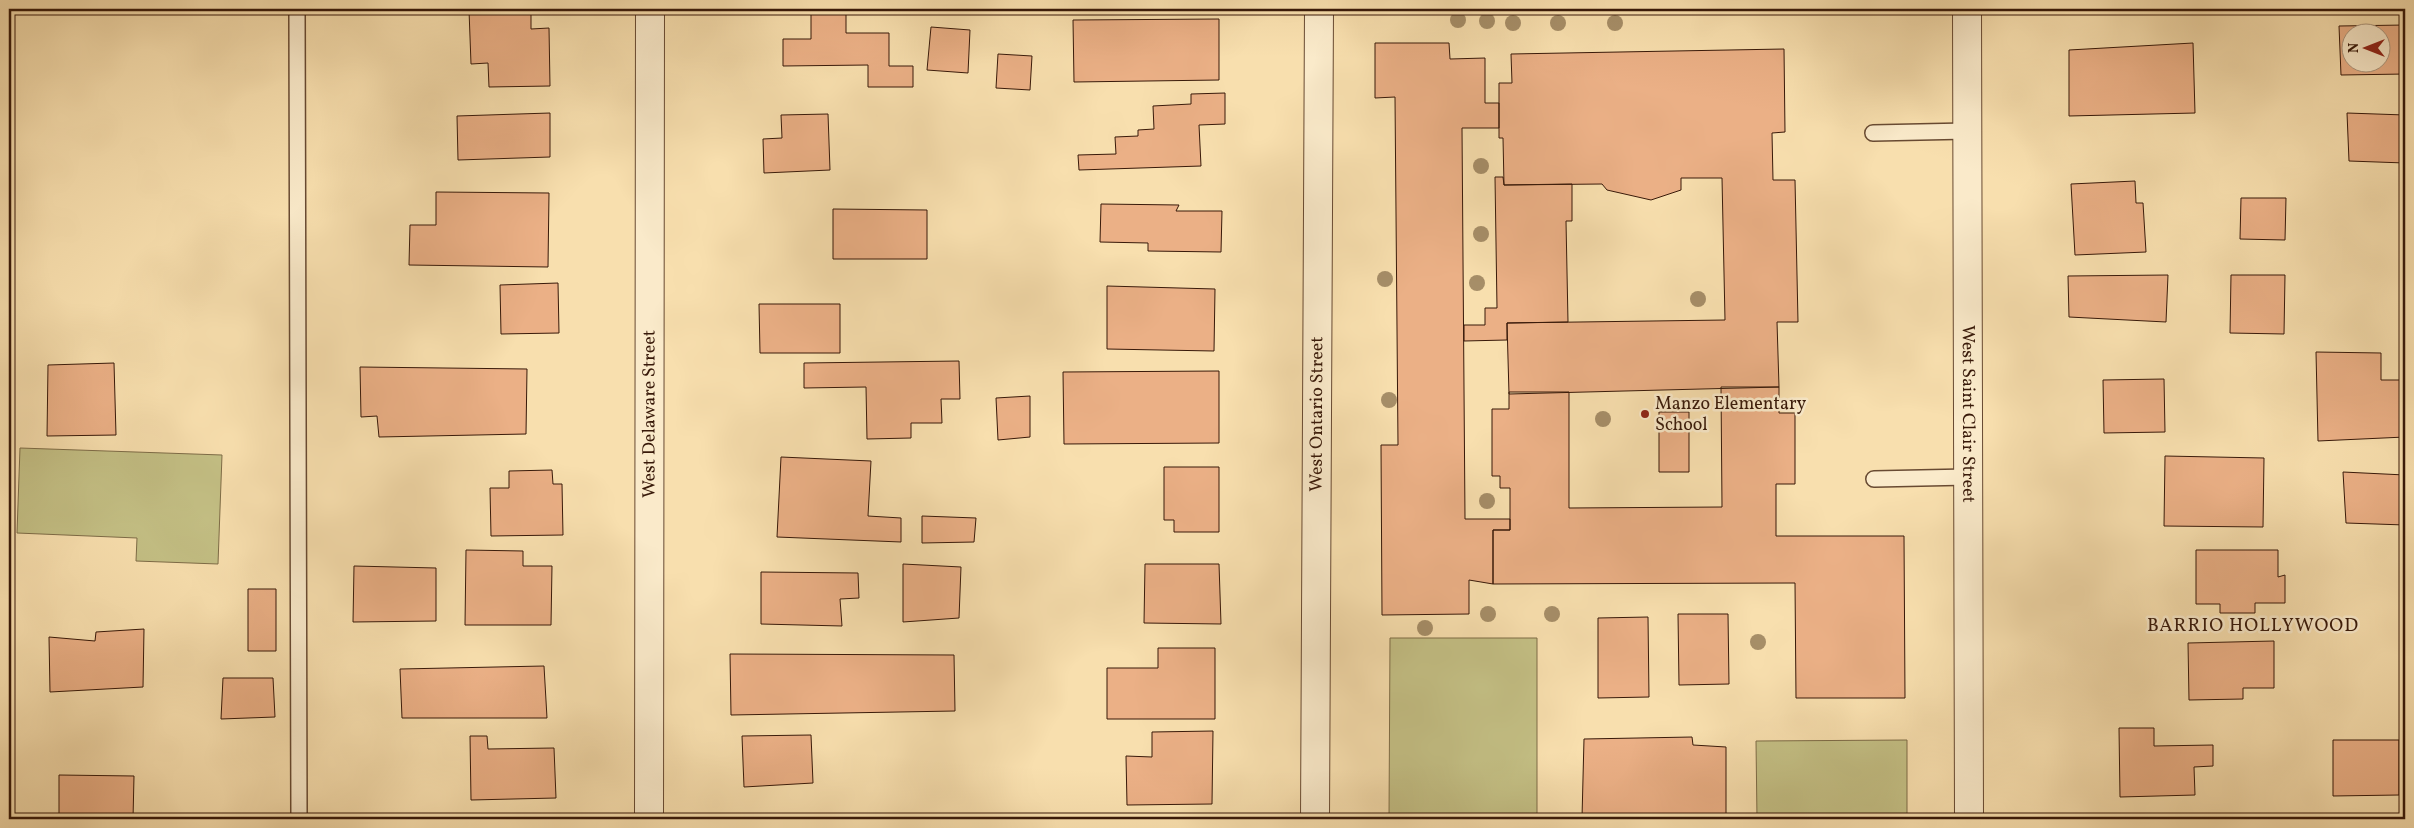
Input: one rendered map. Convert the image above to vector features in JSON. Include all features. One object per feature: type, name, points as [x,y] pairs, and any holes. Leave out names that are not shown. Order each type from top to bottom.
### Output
[{"type":"street","name":"West Delaware Street","points":[[648,819],[650,9]]},
{"type":"street","name":"West Ontario Street","points":[[1316,819],[1319,9]]},
{"type":"street","name":"West Saint Clair Street","points":[[1967,9],[1969,819]]},
{"type":"lane","points":[[297,9],[299,819]]},
{"type":"lane","points":[[1873,133],[1968,131]]},
{"type":"lane","points":[[1874,479],[1968,477]]},
{"type":"shaded area","points":[[20,448],[222,455],[218,564],[136,561],[137,538],[17,533]]},
{"type":"shaded area","points":[[1390,638],[1537,638],[1537,819],[1389,819]]},
{"type":"shaded area","points":[[1907,740],[1907,819],[1757,819],[1756,741]]},
{"type":"building","points":[[531,9],[531,29],[549,28],[550,86],[489,87],[488,63],[471,64],[469,10]]},
{"type":"building","points":[[811,9],[846,9],[846,33],[889,33],[889,66],[913,66],[913,87],[868,87],[868,65],[783,66],[783,39],[811,39]]},
{"type":"building","points":[[1219,19],[1219,80],[1074,82],[1073,20]]},
{"type":"building","points":[[2392,25],[2405,25],[2405,74],[2341,75],[2339,26],[2342,26],[2342,72],[2392,72]]},
{"type":"building","points":[[931,27],[970,30],[968,73],[927,70]]},
{"type":"building","points":[[1375,43],[1449,43],[1450,59],[1485,58],[1485,103],[1499,103],[1499,128],[1462,128],[1465,519],[1510,519],[1510,530],[1493,530],[1493,584],[1469,580],[1469,614],[1382,615],[1381,445],[1398,445],[1395,97],[1375,98]]},
{"type":"building","points":[[2193,43],[2195,113],[2069,116],[2069,50]]},
{"type":"building","points":[[1784,49],[1785,132],[1772,133],[1773,180],[1795,180],[1798,322],[1777,322],[1779,387],[1509,394],[1507,323],[1725,320],[1722,178],[1681,178],[1681,190],[1651,200],[1607,190],[1602,184],[1504,185],[1503,138],[1499,138],[1499,83],[1512,83],[1511,54]]},
{"type":"building","points":[[998,54],[1032,56],[1030,90],[996,88]]},
{"type":"building","points":[[1225,93],[1225,124],[1199,125],[1201,166],[1079,170],[1078,155],[1116,154],[1115,137],[1138,136],[1138,130],[1154,129],[1153,106],[1191,104],[1191,94]]},
{"type":"building","points":[[550,113],[550,157],[458,160],[457,116]]},
{"type":"building","points":[[2347,113],[2405,115],[2405,163],[2349,161]]},
{"type":"building","points":[[828,114],[830,170],[764,173],[763,139],[782,138],[781,115]]},
{"type":"building","points":[[1495,177],[1503,177],[1504,185],[1572,184],[1572,221],[1566,221],[1568,322],[1507,323],[1507,340],[1464,341],[1464,325],[1485,325],[1485,308],[1497,308]]},
{"type":"building","points":[[2135,181],[2136,203],[2143,203],[2146,252],[2075,255],[2071,184]]},
{"type":"building","points":[[436,192],[549,193],[548,267],[409,265],[410,225],[436,225]]},
{"type":"building","points":[[2241,198],[2286,198],[2285,240],[2240,239]]},
{"type":"building","points":[[1101,204],[1179,205],[1176,211],[1222,211],[1221,252],[1148,251],[1148,243],[1100,242]]},
{"type":"building","points":[[833,209],[927,210],[927,259],[833,259]]},
{"type":"building","points":[[2168,275],[2166,322],[2069,317],[2068,276]]},
{"type":"building","points":[[2231,275],[2285,275],[2284,334],[2230,333]]},
{"type":"building","points":[[558,283],[559,333],[501,334],[500,285]]},
{"type":"building","points":[[1107,286],[1215,289],[1214,351],[1107,349]]},
{"type":"building","points":[[759,304],[840,304],[840,353],[760,353]]},
{"type":"building","points":[[2316,352],[2381,353],[2381,380],[2405,380],[2405,437],[2318,441]]},
{"type":"building","points":[[959,361],[960,399],[941,399],[942,423],[911,423],[911,438],[867,439],[866,387],[804,388],[804,363]]},
{"type":"building","points":[[114,363],[116,435],[47,436],[48,365]]},
{"type":"building","points":[[360,367],[527,369],[526,434],[379,437],[377,416],[361,417]]},
{"type":"building","points":[[1219,371],[1219,443],[1064,444],[1063,372]]},
{"type":"building","points":[[2164,379],[2165,432],[2104,433],[2103,380]]},
{"type":"building","points":[[1721,387],[1779,387],[1779,413],[1795,413],[1795,484],[1776,484],[1776,536],[1904,536],[1905,698],[1796,698],[1795,583],[1493,584],[1493,530],[1510,530],[1510,488],[1500,488],[1500,476],[1492,476],[1492,409],[1509,409],[1509,392],[1569,392],[1569,508],[1722,507]]},
{"type":"building","points":[[1030,396],[1030,437],[998,440],[996,398]]},
{"type":"building","points":[[1659,412],[1689,412],[1689,472],[1659,472]]},
{"type":"building","points":[[2165,456],[2264,458],[2263,527],[2164,526]]},
{"type":"building","points":[[781,457],[871,461],[868,516],[901,518],[901,542],[777,537]]},
{"type":"building","points":[[1164,467],[1219,467],[1219,532],[1174,532],[1174,520],[1164,520]]},
{"type":"building","points":[[552,470],[553,484],[562,484],[563,535],[491,536],[490,488],[509,488],[509,471]]},
{"type":"building","points":[[2343,472],[2405,475],[2405,525],[2346,523]]},
{"type":"building","points":[[922,516],[976,518],[974,542],[922,543]]},
{"type":"building","points":[[466,550],[523,551],[523,566],[552,566],[551,625],[465,625]]},
{"type":"building","points":[[2196,550],[2278,550],[2278,577],[2285,575],[2285,603],[2255,603],[2255,613],[2220,613],[2220,604],[2196,604]]},
{"type":"building","points":[[903,564],[961,567],[959,618],[903,622]]},
{"type":"building","points":[[1145,564],[1219,564],[1221,624],[1144,623]]},
{"type":"building","points":[[354,566],[436,568],[436,621],[353,622]]},
{"type":"building","points":[[761,572],[858,573],[859,598],[840,599],[842,626],[761,624]]},
{"type":"building","points":[[248,589],[276,589],[276,651],[248,651]]},
{"type":"building","points":[[1678,614],[1728,614],[1729,684],[1679,685]]},
{"type":"building","points":[[1648,617],[1649,697],[1598,698],[1598,618]]},
{"type":"building","points":[[144,629],[143,687],[50,692],[49,637],[95,641],[96,632]]},
{"type":"building","points":[[2274,641],[2274,688],[2243,688],[2243,699],[2189,700],[2188,643]]},
{"type":"building","points":[[1158,648],[1215,648],[1215,719],[1107,719],[1107,668],[1158,668]]},
{"type":"building","points":[[730,654],[954,655],[955,711],[731,715]]},
{"type":"building","points":[[544,666],[547,718],[402,718],[400,669]]},
{"type":"building","points":[[223,678],[273,678],[275,717],[221,719]]},
{"type":"building","points":[[2119,728],[2154,728],[2154,746],[2213,745],[2213,766],[2194,767],[2195,795],[2120,797]]},
{"type":"building","points":[[1213,731],[1212,804],[1127,805],[1126,756],[1152,757],[1152,732]]},
{"type":"building","points":[[811,735],[813,783],[744,787],[742,736]]},
{"type":"building","points":[[470,736],[487,736],[488,749],[554,748],[556,798],[471,800]]},
{"type":"building","points":[[1692,737],[1693,745],[1726,747],[1726,819],[1659,819],[1659,816],[1582,818],[1584,739]]},
{"type":"building","points":[[2333,740],[2399,740],[2399,795],[2333,796]]},
{"type":"building","points":[[59,775],[134,776],[133,819],[59,819]]},
{"type":"building","points":[[479,814],[564,816],[564,819],[479,819]]},
{"type":"building","points":[[379,815],[412,816],[412,819],[379,819]]},
{"type":"place","name":"Manzo Elementary School","points":[[1645,414]]},
{"type":"district","name":"BARRIO HOLLYWOOD","points":[[2253,626]]}]
